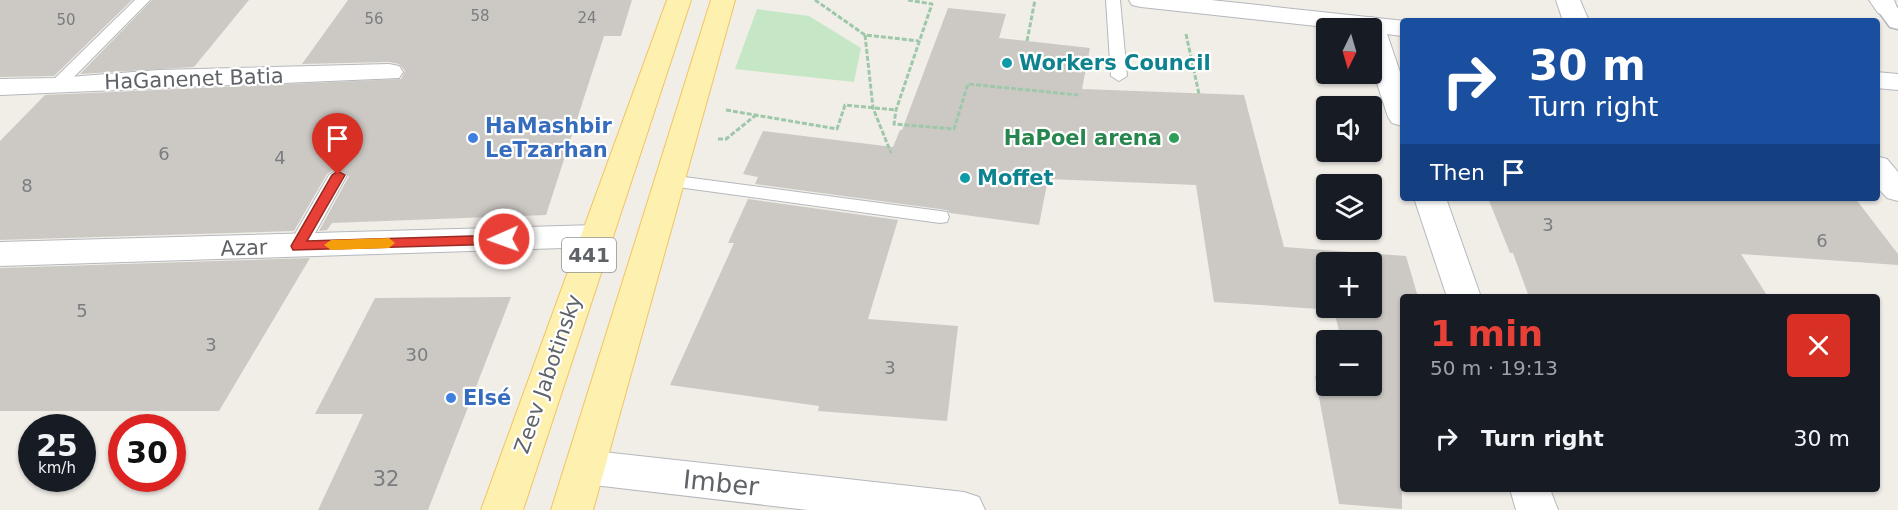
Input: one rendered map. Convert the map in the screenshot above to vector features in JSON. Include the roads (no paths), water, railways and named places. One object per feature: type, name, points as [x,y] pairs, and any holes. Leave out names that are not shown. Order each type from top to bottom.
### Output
[{"type":"main road","name":"Zeev Jabotinsky","points":[[502,510],[679,0]]},
{"type":"main road","name":"441","points":[[572,510],[723,0]]},
{"type":"street","points":[[1141,0],[1179,4],[1237,5],[1324,18]]},
{"type":"street","points":[[1568,0],[1574,18]]},
{"type":"street","points":[[1382,26],[1400,28]]},
{"type":"street","points":[[1382,58],[1400,111]]},
{"type":"street","name":"HaGanenet Batia","points":[[0,87],[56,86],[159,78],[389,72]]},
{"type":"street","points":[[1880,80],[1898,82]]},
{"type":"street","points":[[1880,171],[1898,191]]},
{"type":"street","points":[[1431,201],[1463,294]]},
{"type":"street","name":"Azar","points":[[0,254],[596,236]]},
{"type":"street","name":"Imber","points":[[585,467],[964,510]]},
{"type":"street","points":[[1531,492],[1537,510]]},
{"type":"lane","points":[[56,86],[143,0]]},
{"type":"lane","points":[[1113,0],[1119,75]]},
{"type":"lane","points":[[298,246],[338,175]]},
{"type":"lane","points":[[669,181],[940,217]]},
{"type":"place","name":"Workers Council","points":[[1007,63]]},
{"type":"place","name":"HaMashbir LeTzarhan","points":[[473,138]]},
{"type":"place","name":"HaPoel arena","points":[[1174,138]]},
{"type":"place","name":"Moffet","points":[[965,178]]},
{"type":"place","name":"Elsé","points":[[451,398]]}]
